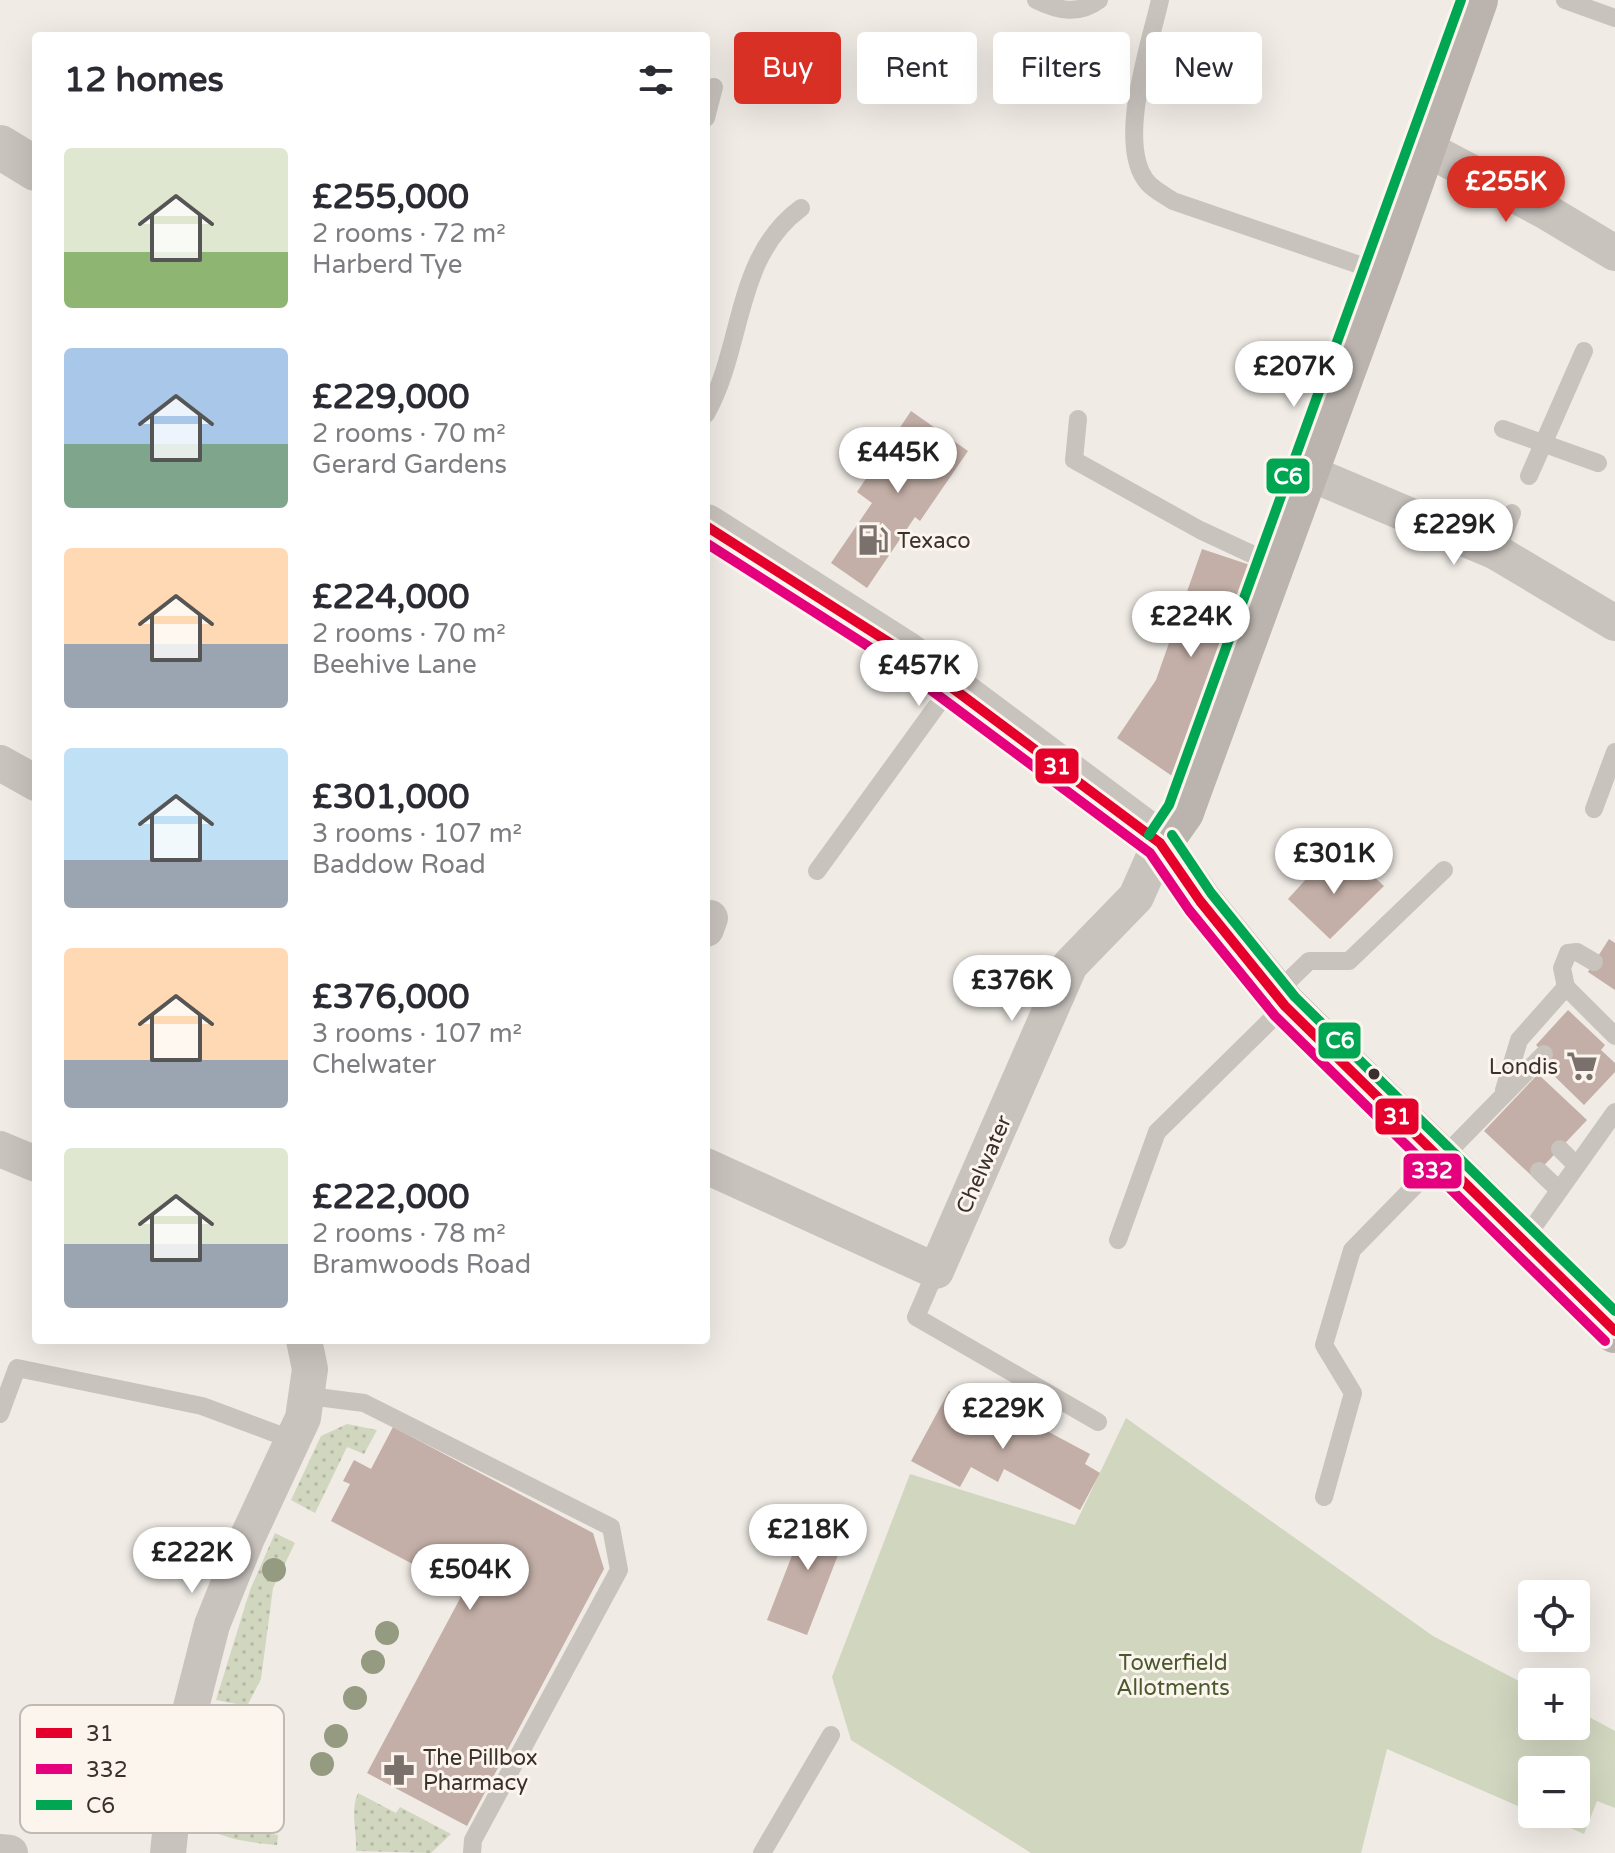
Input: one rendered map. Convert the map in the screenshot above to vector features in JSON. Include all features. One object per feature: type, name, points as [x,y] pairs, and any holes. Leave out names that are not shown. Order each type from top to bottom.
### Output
[{"type":"main road","points":[[1476,0],[1182,812],[1160,843],[1200,901],[1280,1000],[1439,1161],[1615,1331]]},
{"type":"street","points":[[0,147],[32,167]]},
{"type":"street","points":[[1423,147],[1545,211],[1615,253]]},
{"type":"street","points":[[1307,472],[1496,552],[1615,623]]},
{"type":"street","points":[[710,529],[904,652],[949,689],[1160,843]]},
{"type":"street","points":[[0,763],[32,781]]},
{"type":"street","name":"Chelwater","points":[[936,1271],[1070,965],[1136,897],[1160,843]]},
{"type":"street","points":[[0,1149],[32,1162]]},
{"type":"street","points":[[710,1168],[936,1271]]},
{"type":"street","points":[[190,1705],[212,1625],[293,1440],[309,1396],[310,1369],[305,1344]]},
{"type":"street","points":[[168,1853],[169,1833]]},
{"type":"street","points":[[0,1852],[10,1853]]},
{"type":"lane","points":[[1036,0],[1067,10],[1085,11],[1099,0]]},
{"type":"lane","points":[[1160,0],[1135,115],[1135,156],[1147,183],[1173,201],[1380,272]]},
{"type":"lane","points":[[1565,0],[1615,18]]},
{"type":"lane","points":[[710,102],[714,87]]},
{"type":"lane","points":[[710,405],[722,378],[763,248],[782,222],[801,208]]},
{"type":"lane","points":[[1529,476],[1584,351]]},
{"type":"lane","points":[[1078,419],[1074,460],[1200,530],[1273,564]]},
{"type":"lane","points":[[1503,429],[1598,463]]},
{"type":"lane","points":[[1496,552],[1512,513]]},
{"type":"lane","points":[[817,871],[949,689]]},
{"type":"lane","points":[[1594,809],[1615,752]]},
{"type":"lane","points":[[1118,1240],[1157,1132],[1280,1000],[1309,961],[1349,961],[1444,870]]},
{"type":"lane","points":[[1594,962],[1577,952],[1568,953],[1562,968],[1566,987],[1583,1014],[1615,1036]]},
{"type":"lane","points":[[1508,1097],[1519,1040],[1566,987]]},
{"type":"lane","points":[[1324,1497],[1353,1393],[1324,1345],[1352,1250],[1439,1161],[1486,1120],[1528,1077],[1544,1054]]},
{"type":"lane","points":[[1522,1242],[1576,1165],[1587,1134],[1615,1112]]},
{"type":"lane","points":[[1560,1149],[1576,1165]]},
{"type":"lane","points":[[1539,1171],[1559,1190]]},
{"type":"lane","points":[[936,1271],[916,1317],[1098,1422]]},
{"type":"lane","points":[[0,1414],[17,1368],[202,1406],[293,1440]]},
{"type":"lane","points":[[309,1396],[364,1403],[611,1527],[619,1570],[473,1840],[472,1853]]},
{"type":"lane","points":[[762,1853],[831,1735]]},
{"type":"green space","name":"Towerfield Allotments","points":[[1126,1418],[1433,1636],[1518,1681],[1518,1740],[1590,1740],[1590,1718],[1615,1731],[1615,1808],[1597,1801],[1590,1819],[1590,1756],[1518,1756],[1518,1806],[1387,1749],[1361,1853],[1031,1853],[851,1740],[832,1677],[910,1474],[1075,1525]]},
{"type":"green space","points":[[347,1424],[377,1430],[364,1454],[347,1447],[315,1513],[291,1500],[321,1436]]},
{"type":"green space","points":[[275,1533],[295,1543],[273,1588],[261,1679],[248,1705],[242,1705],[216,1700],[250,1590]]},
{"type":"green space","points":[[358,1793],[396,1813],[400,1807],[451,1834],[431,1853],[356,1851],[354,1814]]},
{"type":"green space","name":"Towerfield Allotments","points":[[1570,1828],[1586,1828],[1584,1834]]},
{"type":"green space","points":[[219,1833],[278,1835],[277,1845]]},
{"type":"building","points":[[911,411],[968,451],[920,521],[915,517],[867,588],[831,563],[872,503],[857,492]]},
{"type":"building","points":[[1202,549],[1262,569],[1172,776],[1117,738],[1156,680]]},
{"type":"building","points":[[1328,855],[1351,877],[1362,866],[1384,886],[1330,939],[1288,899]]},
{"type":"building","points":[[1609,939],[1615,943],[1615,990],[1588,972]]},
{"type":"building","name":"Londis","points":[[1568,1010],[1605,1045],[1601,1050],[1615,1063],[1615,1072],[1584,1105],[1547,1069],[1554,1062],[1536,1045]]},
{"type":"building","points":[[1538,1074],[1587,1120],[1533,1177],[1484,1131]]},
{"type":"building","points":[[949,1391],[1007,1422],[1013,1413],[1090,1454],[1085,1464],[1100,1473],[1080,1510],[1004,1469],[998,1482],[971,1467],[960,1487],[911,1461]]},
{"type":"building","points":[[393,1427],[593,1533],[604,1569],[467,1826],[367,1773],[464,1591],[331,1521],[350,1484],[343,1481],[354,1460],[371,1469]]},
{"type":"building","points":[[810,1509],[850,1524],[807,1635],[767,1620]]},
{"type":"transit line","name":"C6","points":[[1149,835],[1169,805],[1461,0]]},
{"type":"transit line","name":"31","points":[[710,529],[904,652],[1160,843],[1200,901],[1285,1006],[1615,1331]]},
{"type":"transit line","name":"332","points":[[710,546],[896,664],[1150,853],[1189,910],[1275,1016],[1605,1341]]},
{"type":"transit line","name":"C6","points":[[1172,835],[1211,893],[1295,997],[1615,1311]]},
{"type":"place","name":"Texaco","points":[[873,540]]},
{"type":"place","name":"Londis","points":[[1582,1066]]},
{"type":"place","name":"The Pillbox Pharmacy","points":[[399,1770]]}]
